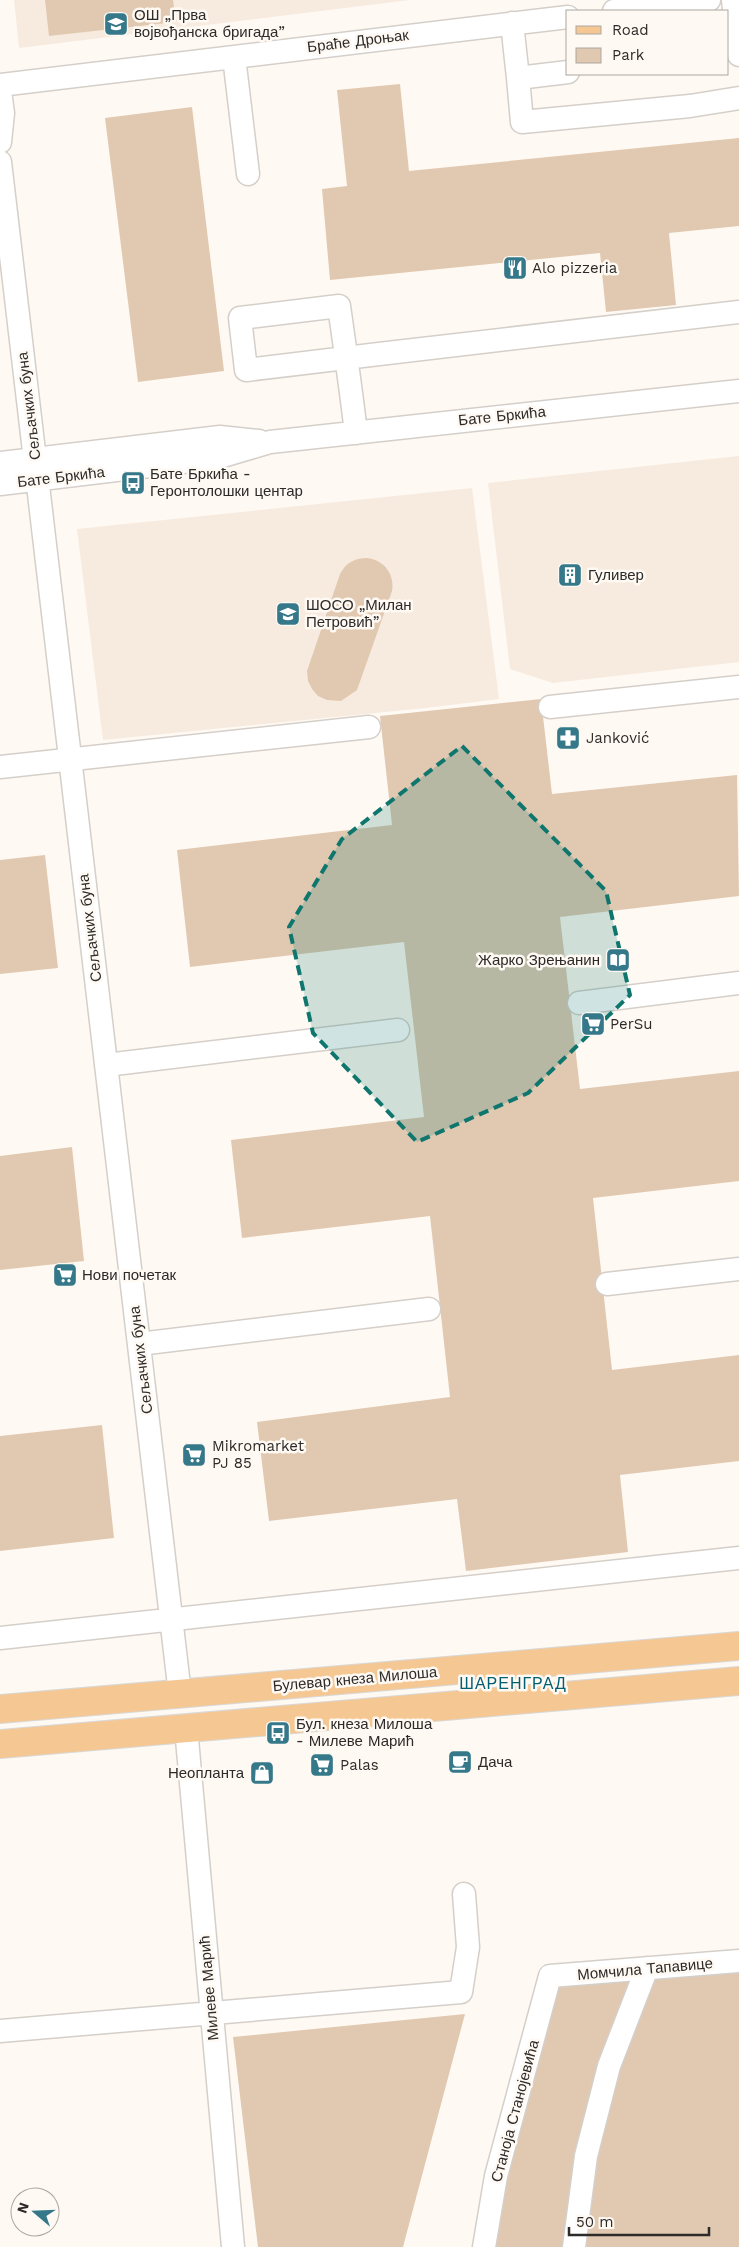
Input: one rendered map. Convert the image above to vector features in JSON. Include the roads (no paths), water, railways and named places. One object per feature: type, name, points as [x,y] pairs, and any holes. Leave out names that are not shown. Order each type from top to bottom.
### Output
[{"type":"main road","name":"Булевар кнеза Милоша","points":[[0,1709],[739,1646]]},
{"type":"main road","points":[[0,1744],[739,1681]]},
{"type":"street","points":[[623,10],[709,0]]},
{"type":"street","points":[[733,0],[739,53]]},
{"type":"street","name":"Браће Дроњак","points":[[0,85],[566,17]]},
{"type":"street","points":[[512,23],[522,122],[690,106],[739,98]]},
{"type":"street","points":[[234,56],[248,174]]},
{"type":"street","points":[[518,78],[566,72]]},
{"type":"street","points":[[0,91],[3,113],[0,142]]},
{"type":"street","name":"Сељачких буна","points":[[0,162],[180,1694]]},
{"type":"street","points":[[356,432],[346,358],[339,306],[240,318],[246,370],[346,358],[739,312]]},
{"type":"street","name":"Бате Бркића","points":[[0,484],[36,470],[220,437],[270,442],[737,390]]},
{"type":"street","name":"Бате Бркића","points":[[0,464],[36,470]]},
{"type":"street","points":[[550,707],[739,687]]},
{"type":"street","points":[[0,767],[369,727]]},
{"type":"street","points":[[579,1003],[739,983]]},
{"type":"street","points":[[106,1065],[398,1030]]},
{"type":"street","points":[[607,1284],[739,1269]]},
{"type":"street","points":[[139,1344],[429,1309]]},
{"type":"street","points":[[0,1638],[172,1621],[739,1558]]},
{"type":"street","name":"Милеве Марић","points":[[186,1728],[233,2247]]},
{"type":"street","points":[[0,2031],[461,1992],[468,1947],[464,1894]]},
{"type":"street","name":"Момчила Тапавице","points":[[550,1976],[739,1961]]},
{"type":"street","points":[[574,2247],[586,2156],[609,2066],[647,1968]]},
{"type":"street","name":"Станоја Станојевића","points":[[484,2247],[496,2176],[550,1976]]},
{"type":"place","name":"ОШ „Прва војвођанска бригада”","points":[[116,24]]},
{"type":"place","name":"Alo pizzeria","points":[[515,268]]},
{"type":"place","name":"Бате Бркића - Геронтолошки центар","points":[[133,483]]},
{"type":"place","name":"Гуливер","points":[[570,575]]},
{"type":"place","name":"ШОСО „Милан Петровић”","points":[[288,614]]},
{"type":"place","name":"Janković","points":[[568,738]]},
{"type":"place","name":"Жарко Зрењанин","points":[[618,960]]},
{"type":"place","name":"PerSu","points":[[593,1024]]},
{"type":"place","name":"Нови почетак","points":[[65,1275]]},
{"type":"place","name":"Mikromarket PJ 85","points":[[194,1455]]},
{"type":"place","name":"Бул. кнеза Милоша - Милеве Марић","points":[[278,1733]]},
{"type":"place","name":"Дача","points":[[460,1762]]},
{"type":"place","name":"Palas","points":[[322,1765]]},
{"type":"place","name":"Неопланта","points":[[262,1773]]},
{"type":"district","name":"ШАРЕНГРАД","points":[[513,1683]]}]
